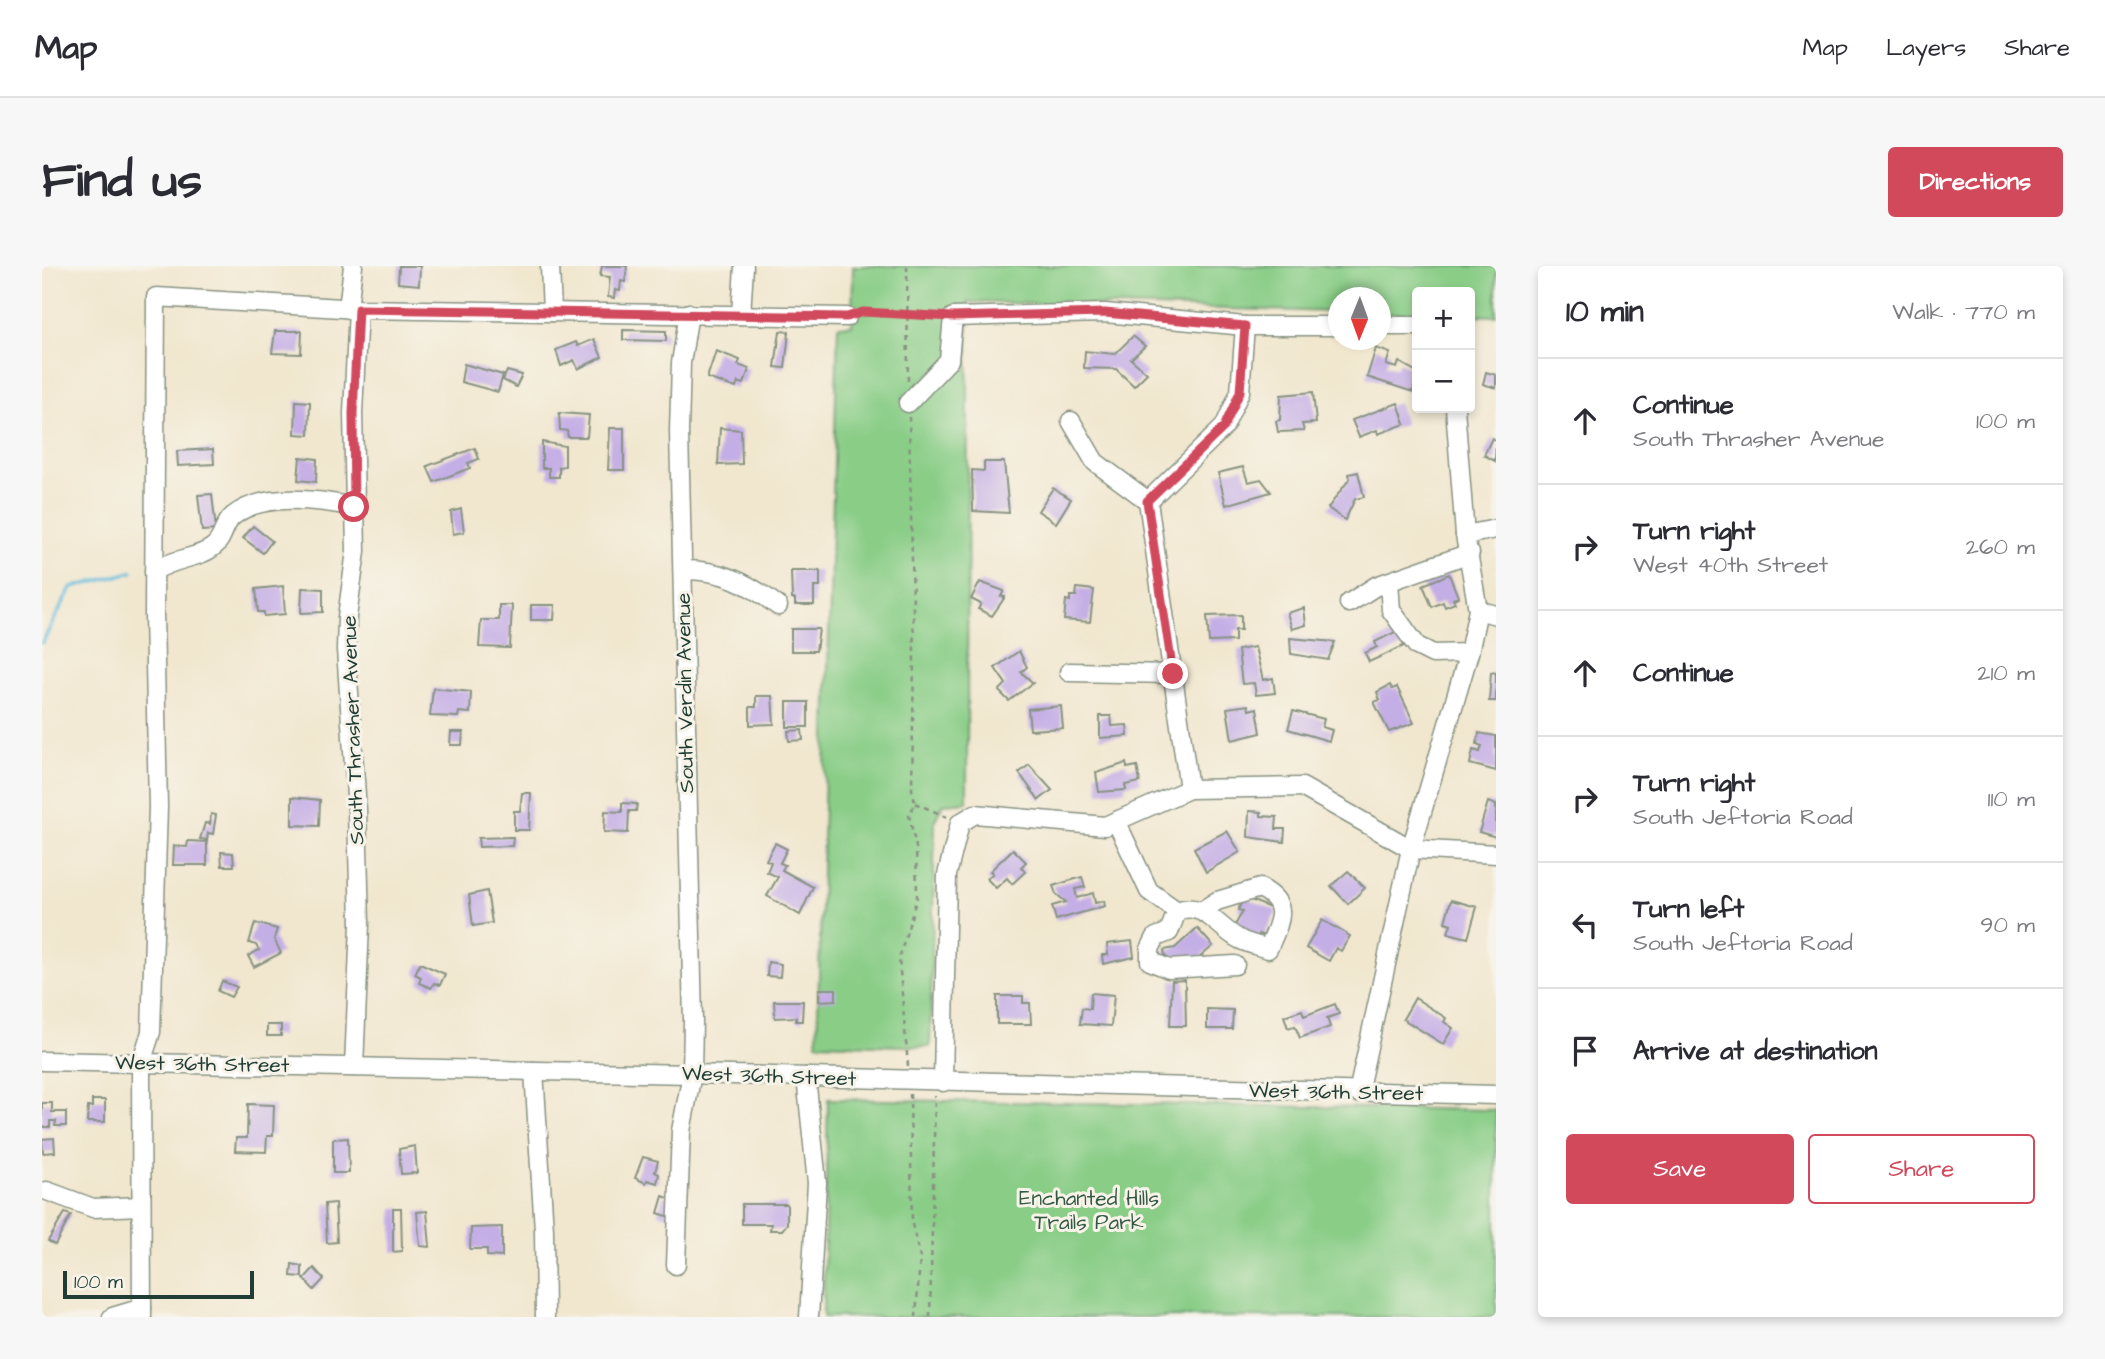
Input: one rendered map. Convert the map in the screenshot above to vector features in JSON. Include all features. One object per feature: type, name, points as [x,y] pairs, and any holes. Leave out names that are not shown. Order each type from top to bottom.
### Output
[{"type":"street","name":"South Thrasher Avenue","points":[[353,266],[356,551],[346,617],[346,649],[357,810],[360,924],[354,1068]]},
{"type":"street","points":[[550,266],[552,312]]},
{"type":"street","points":[[741,315],[744,266]]},
{"type":"street","points":[[112,1317],[142,1313],[141,1063],[151,1032],[158,820],[154,571],[156,297],[353,309],[847,317]]},
{"type":"street","name":"South Verdin Avenue","points":[[676,1265],[681,1130],[692,1074],[679,384],[689,313]]},
{"type":"street","points":[[908,403],[949,360],[953,317],[1105,313],[1245,326],[1328,326]]},
{"type":"street","points":[[1147,501],[1224,427],[1240,392],[1245,326]]},
{"type":"street","points":[[1391,326],[1412,326]]},
{"type":"street","points":[[1358,1093],[1411,849],[1469,653],[1478,610],[1467,544],[1455,413]]},
{"type":"street","points":[[1071,421],[1095,462],[1147,501],[1189,789]]},
{"type":"street","points":[[154,571],[174,559],[214,547],[226,523],[244,509],[293,501],[328,502],[354,507]]},
{"type":"street","points":[[1349,603],[1496,529]]},
{"type":"street","points":[[682,570],[727,574],[751,585],[778,606]]},
{"type":"street","points":[[1389,582],[1391,610],[1417,646],[1433,654],[1469,653]]},
{"type":"street","points":[[1478,610],[1496,615]]},
{"type":"street","points":[[1069,672],[1173,674]]},
{"type":"street","points":[[939,1082],[947,875],[960,823],[975,814],[1105,826],[1189,789],[1301,787],[1411,849],[1496,854]]},
{"type":"street","points":[[1116,821],[1149,891],[1177,911]]},
{"type":"street","points":[[1203,910],[1188,907],[1177,911],[1169,932],[1156,937],[1150,949],[1150,961],[1169,969],[1235,965]]},
{"type":"street","name":"West 36th Street","points":[[42,1061],[692,1074],[1496,1096]]},
{"type":"street","points":[[534,1071],[544,1218],[545,1317]]},
{"type":"street","points":[[806,1077],[817,1183],[808,1317]]},
{"type":"street","points":[[47,1191],[93,1208],[141,1206]]},
{"type":"path","points":[[906,266],[914,655],[912,789],[915,803],[909,815],[916,847],[917,897],[899,959],[909,1081],[912,1224],[920,1258],[916,1317]]},
{"type":"path","points":[[847,317],[863,312],[953,317]]},
{"type":"path","points":[[915,803],[960,823]]},
{"type":"path","points":[[930,1317],[939,1082]]},
{"type":"green space","points":[[853,266],[1496,266],[1496,316],[1475,315],[1475,287],[1412,287],[1412,314],[1391,313],[1391,287],[1328,287],[1328,312],[968,302],[967,802],[943,804],[935,820],[930,1047],[817,1043],[838,326],[852,325]]},
{"type":"green space","name":"Enchanted Hills Trails Park","points":[[828,1099],[1496,1110],[1496,1317],[823,1317]]},
{"type":"building","points":[[399,266],[420,266],[419,285],[398,283]]},
{"type":"building","points":[[602,266],[627,266],[625,282],[621,281],[620,291],[615,290],[614,298],[608,297],[610,277],[600,276]]},
{"type":"building","points":[[623,330],[666,331],[666,341],[623,340]]},
{"type":"building","points":[[275,331],[302,331],[301,354],[272,353]]},
{"type":"building","points":[[780,331],[789,332],[785,368],[775,367]]},
{"type":"building","points":[[1133,336],[1145,346],[1131,359],[1147,373],[1134,386],[1116,369],[1084,368],[1085,351],[1115,354]]},
{"type":"building","points":[[594,339],[602,357],[578,369],[574,360],[561,366],[556,350],[576,342],[578,346]]},
{"type":"building","points":[[1375,350],[1382,350],[1390,353],[1386,365],[1397,368],[1399,362],[1412,369],[1412,392],[1367,377]]},
{"type":"building","points":[[716,351],[740,360],[738,365],[749,369],[744,384],[738,382],[736,388],[707,378]]},
{"type":"building","points":[[464,364],[503,375],[498,392],[461,382]]},
{"type":"building","points":[[507,371],[522,375],[516,387],[503,380]]},
{"type":"building","points":[[1486,372],[1496,375],[1496,388],[1483,384]]},
{"type":"building","points":[[1313,392],[1316,423],[1302,424],[1304,431],[1278,432],[1276,421],[1280,420],[1281,395]]},
{"type":"building","points":[[296,401],[310,402],[309,435],[295,434]]},
{"type":"building","points":[[1398,403],[1405,424],[1378,434],[1377,430],[1359,437],[1352,420]]},
{"type":"building","points":[[559,413],[589,415],[587,437],[568,437],[567,431],[560,430]]},
{"type":"building","points":[[610,428],[624,428],[624,470],[608,470]]},
{"type":"building","points":[[720,428],[741,430],[742,464],[718,465]]},
{"type":"building","points":[[1492,438],[1496,441],[1495,461],[1484,455]]},
{"type":"building","points":[[542,442],[565,446],[565,466],[559,467],[559,477],[549,477],[549,468],[542,468]]},
{"type":"building","points":[[475,448],[479,459],[468,463],[470,468],[434,482],[427,466]]},
{"type":"building","points":[[213,449],[214,464],[178,466],[177,451]]},
{"type":"building","points":[[300,457],[317,459],[316,482],[298,480]]},
{"type":"building","points":[[984,462],[1004,462],[1009,513],[973,511],[972,470],[984,471]]},
{"type":"building","points":[[1243,467],[1248,482],[1261,479],[1271,492],[1226,505],[1218,473]]},
{"type":"building","points":[[1358,472],[1364,497],[1355,499],[1345,520],[1328,508],[1350,478],[1349,474]]},
{"type":"building","points":[[1053,488],[1071,499],[1056,523],[1038,511]]},
{"type":"building","points":[[212,494],[216,530],[202,531],[198,495]]},
{"type":"building","points":[[461,509],[464,532],[453,534],[451,512]]},
{"type":"building","points":[[253,526],[272,541],[263,553],[243,538]]},
{"type":"building","points":[[791,571],[820,571],[820,587],[814,587],[814,605],[795,605],[795,599],[792,599]]},
{"type":"building","points":[[1449,574],[1458,597],[1453,599],[1455,603],[1445,607],[1443,602],[1432,607],[1423,585]]},
{"type":"building","points":[[980,582],[1004,591],[1001,596],[1005,597],[992,616],[978,609],[981,604],[971,599]]},
{"type":"building","points":[[283,586],[285,614],[264,616],[264,612],[258,612],[256,589]]},
{"type":"building","points":[[302,588],[323,589],[323,612],[301,613]]},
{"type":"building","points":[[1077,588],[1094,590],[1090,622],[1064,620],[1066,600],[1070,601],[1070,596],[1076,596]]},
{"type":"building","points":[[499,605],[512,605],[510,648],[479,647],[481,620],[499,620]]},
{"type":"building","points":[[531,605],[555,605],[554,620],[531,620]]},
{"type":"building","points":[[1304,608],[1306,625],[1292,629],[1287,613]]},
{"type":"building","points":[[1241,615],[1241,630],[1235,630],[1235,641],[1209,642],[1207,616]]},
{"type":"building","points":[[791,629],[819,629],[816,651],[791,651]]},
{"type":"building","points":[[1399,630],[1406,645],[1369,662],[1365,653],[1377,647],[1375,642]]},
{"type":"building","points":[[1290,638],[1335,642],[1328,660],[1291,654]]},
{"type":"building","points":[[1255,647],[1263,680],[1273,678],[1275,693],[1256,695],[1254,683],[1242,684],[1238,650]]},
{"type":"building","points":[[1019,651],[1027,667],[1021,672],[1033,683],[1009,701],[999,691],[1006,684],[995,668]]},
{"type":"building","points":[[1491,672],[1496,673],[1496,701],[1489,701]]},
{"type":"building","points":[[1390,685],[1392,689],[1397,687],[1414,723],[1389,732],[1374,702],[1380,700],[1377,692]]},
{"type":"building","points":[[433,688],[471,692],[470,713],[459,712],[458,717],[430,716]]},
{"type":"building","points":[[756,696],[772,696],[774,724],[750,725],[750,707],[756,707]]},
{"type":"building","points":[[787,702],[808,702],[808,727],[787,727]]},
{"type":"building","points":[[1248,705],[1249,710],[1257,708],[1261,733],[1232,740],[1227,708]]},
{"type":"building","points":[[1061,706],[1063,728],[1030,730],[1028,709]]},
{"type":"building","points":[[1293,711],[1324,719],[1322,727],[1332,730],[1329,741],[1288,729]]},
{"type":"building","points":[[1100,716],[1111,716],[1112,726],[1127,725],[1128,736],[1100,738]]},
{"type":"building","points":[[802,730],[803,740],[789,741],[788,731]]},
{"type":"building","points":[[451,732],[463,732],[462,745],[450,745]]},
{"type":"building","points":[[1479,733],[1496,736],[1496,771],[1470,764],[1473,750],[1480,752],[1482,746],[1477,744]]},
{"type":"building","points":[[1126,763],[1127,768],[1137,766],[1140,782],[1125,785],[1126,790],[1099,792],[1096,773]]},
{"type":"building","points":[[1029,765],[1052,790],[1039,800],[1019,773]]},
{"type":"building","points":[[522,793],[531,793],[529,830],[514,830],[514,811],[520,811]]},
{"type":"building","points":[[292,797],[320,800],[319,826],[292,825]]},
{"type":"building","points":[[1488,802],[1496,805],[1496,837],[1479,832]]},
{"type":"building","points":[[622,803],[637,804],[636,811],[629,811],[628,833],[604,832],[605,811],[622,812]]},
{"type":"building","points":[[1249,811],[1261,812],[1261,816],[1277,817],[1276,829],[1285,829],[1284,842],[1248,837]]},
{"type":"building","points":[[211,814],[216,815],[213,834],[208,833],[207,840],[200,839],[205,823],[210,824]]},
{"type":"building","points":[[1227,831],[1240,852],[1206,872],[1194,848]]},
{"type":"building","points":[[513,837],[512,846],[479,847],[478,838]]},
{"type":"building","points":[[188,841],[207,842],[207,865],[173,865],[174,846],[187,847]]},
{"type":"building","points":[[775,843],[787,849],[780,863],[785,865],[782,870],[813,887],[800,915],[767,896],[778,877],[767,872],[771,862],[766,860]]},
{"type":"building","points":[[1013,849],[1026,862],[1021,867],[1025,872],[1012,884],[1007,878],[996,888],[987,879],[993,873],[990,871]]},
{"type":"building","points":[[221,852],[233,853],[234,866],[222,866]]},
{"type":"building","points":[[1348,871],[1365,888],[1348,904],[1331,886]]},
{"type":"building","points":[[1082,877],[1085,887],[1075,889],[1077,898],[1093,893],[1095,903],[1104,901],[1105,906],[1056,920],[1052,906],[1066,902],[1056,894],[1053,886]]},
{"type":"building","points":[[487,891],[492,923],[473,926],[469,895]]},
{"type":"building","points":[[1244,897],[1277,911],[1264,936],[1259,934],[1257,939],[1234,927],[1243,911],[1238,910]]},
{"type":"building","points":[[1451,900],[1477,907],[1468,938],[1448,933],[1451,924],[1445,922]]},
{"type":"building","points":[[1322,920],[1350,936],[1341,951],[1336,948],[1329,961],[1306,948]]},
{"type":"building","points":[[255,923],[277,929],[274,939],[281,953],[254,967],[248,956],[259,950],[256,945],[249,943]]},
{"type":"building","points":[[1197,928],[1213,946],[1190,966],[1166,960],[1164,950],[1175,948]]},
{"type":"building","points":[[1132,941],[1134,957],[1103,964],[1102,955],[1108,955],[1107,944]]},
{"type":"building","points":[[768,962],[781,964],[780,977],[767,976]]},
{"type":"building","points":[[420,963],[445,974],[440,985],[434,983],[431,988],[419,983],[421,977],[415,974]]},
{"type":"building","points":[[1185,980],[1186,1026],[1170,1026],[1172,981]]},
{"type":"building","points":[[222,981],[237,987],[231,997],[218,991]]},
{"type":"building","points":[[819,989],[836,989],[836,1000],[819,1001]]},
{"type":"building","points":[[1091,993],[1114,995],[1111,1026],[1080,1024],[1082,1008],[1090,1009]]},
{"type":"building","points":[[997,996],[1023,996],[1023,1003],[1030,1003],[1031,1024],[997,1024]]},
{"type":"building","points":[[1415,998],[1446,1018],[1444,1022],[1453,1028],[1443,1044],[1403,1019]]},
{"type":"building","points":[[774,1001],[803,1001],[802,1021],[796,1021],[796,1017],[775,1018]]},
{"type":"building","points":[[1335,1004],[1339,1014],[1327,1018],[1330,1027],[1300,1038],[1295,1026],[1288,1028],[1284,1016],[1302,1010],[1304,1016]]},
{"type":"building","points":[[1207,1009],[1233,1010],[1232,1029],[1207,1029]]},
{"type":"building","points":[[267,1025],[281,1025],[281,1036],[267,1036]]},
{"type":"building","points":[[92,1100],[105,1100],[105,1122],[87,1122],[88,1107],[92,1107]]},
{"type":"building","points":[[42,1103],[52,1103],[52,1112],[66,1112],[66,1126],[55,1126],[56,1121],[50,1121],[50,1127],[42,1127]]},
{"type":"building","points":[[248,1104],[274,1105],[273,1136],[267,1136],[266,1152],[235,1151],[236,1138],[247,1138]]},
{"type":"building","points":[[54,1138],[55,1152],[43,1153],[42,1139]]},
{"type":"building","points":[[348,1138],[349,1173],[333,1173],[333,1139]]},
{"type":"building","points":[[415,1146],[417,1173],[401,1174],[399,1149]]},
{"type":"building","points":[[643,1157],[658,1161],[655,1172],[659,1174],[657,1183],[647,1180],[646,1183],[635,1178]]},
{"type":"building","points":[[663,1196],[676,1201],[673,1218],[658,1213]]},
{"type":"building","points":[[335,1203],[337,1242],[327,1243],[325,1204]]},
{"type":"building","points":[[742,1204],[787,1204],[787,1224],[782,1230],[770,1230],[771,1224],[742,1224]]},
{"type":"building","points":[[393,1208],[401,1208],[402,1251],[393,1252]]},
{"type":"building","points":[[427,1211],[430,1247],[420,1246],[417,1212]]},
{"type":"building","points":[[65,1213],[71,1215],[55,1245],[48,1241]]},
{"type":"building","points":[[502,1227],[502,1257],[487,1256],[487,1249],[470,1249],[471,1228]]},
{"type":"building","points":[[292,1264],[302,1266],[302,1277],[291,1276]]},
{"type":"building","points":[[314,1268],[324,1279],[314,1290],[304,1279]]},
{"type":"waterway","points":[[42,643],[71,588],[132,572]]},
{"type":"route","points":[[354,507],[353,413],[358,309],[847,317],[863,312],[953,317],[1105,313],[1245,326],[1240,392],[1224,427],[1147,501],[1173,674]]}]
